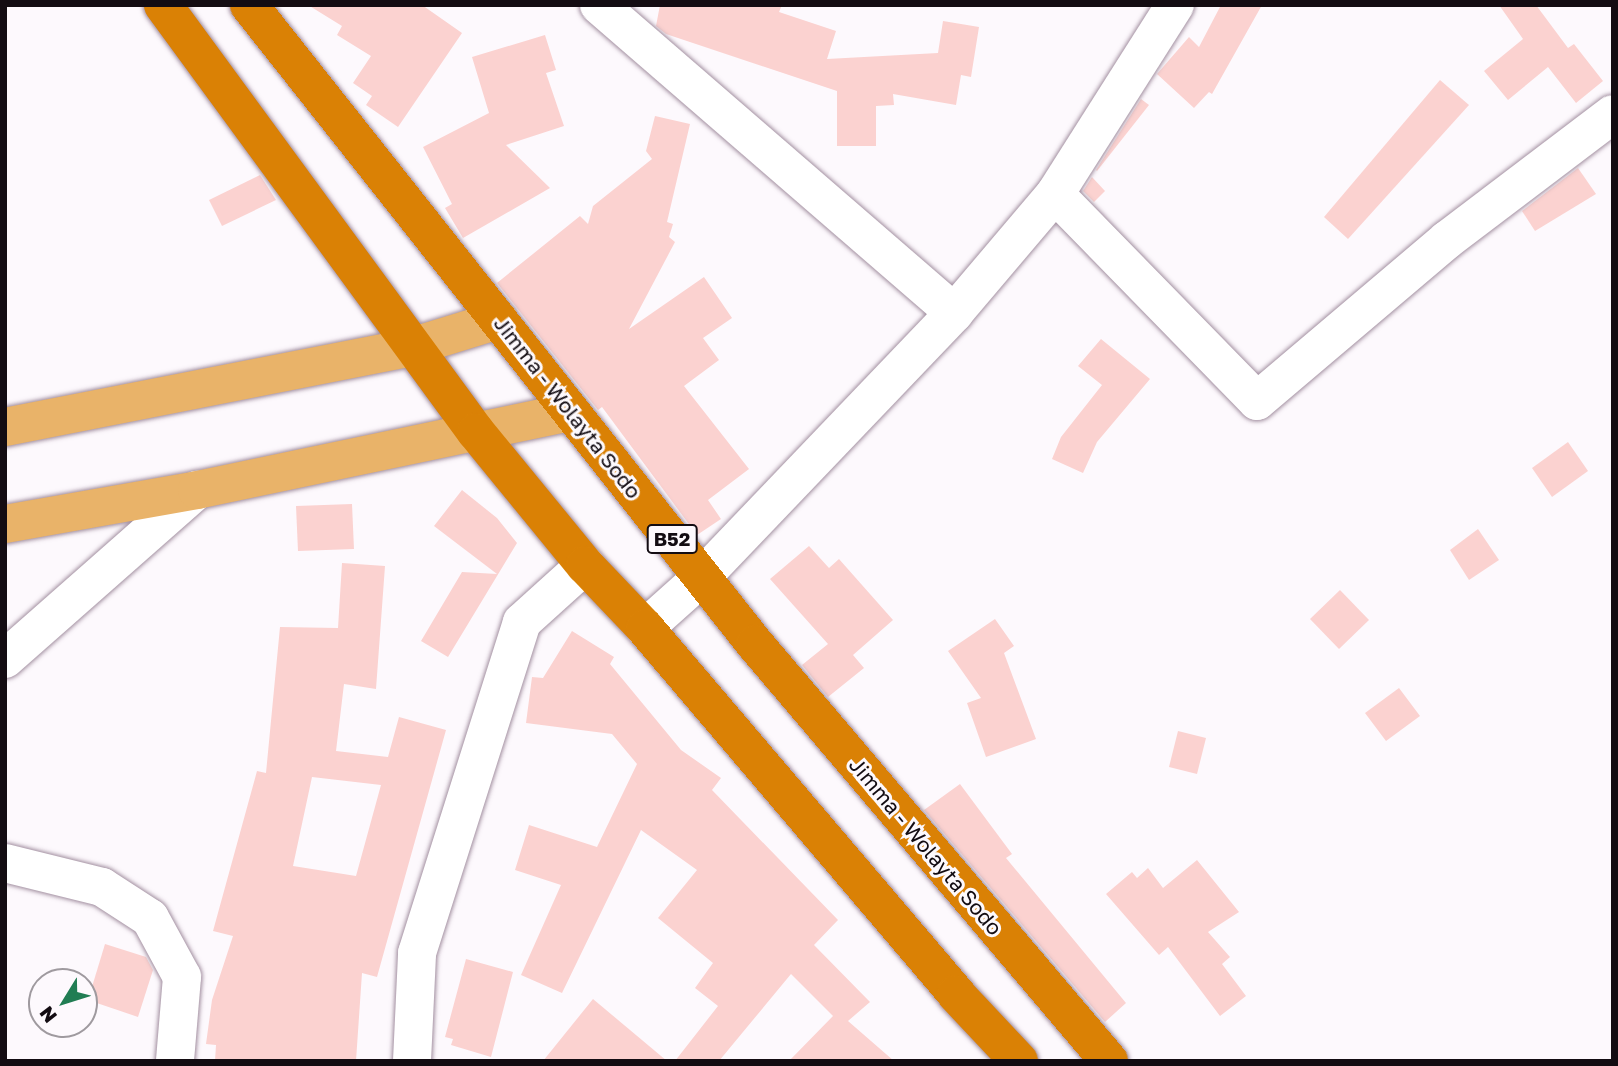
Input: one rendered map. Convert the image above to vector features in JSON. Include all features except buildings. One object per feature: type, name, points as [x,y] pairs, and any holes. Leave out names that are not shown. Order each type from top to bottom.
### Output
[{"type":"highway","name":"Jimma - Wolayta Sodo","points":[[249,5],[702,577],[1109,1061]]},
{"type":"highway","points":[[167,7],[476,432],[585,565],[645,628],[956,995],[1020,1061]]},
{"type":"main road","points":[[5,426],[411,346],[499,320]]},
{"type":"main road","points":[[5,524],[197,490],[571,412]]},
{"type":"street","points":[[599,5],[954,313]]},
{"type":"street","points":[[645,628],[702,577],[954,313],[1055,194],[1175,5]]},
{"type":"street","points":[[1055,194],[1257,401],[1447,240],[1613,114]]},
{"type":"street","points":[[5,659],[197,490]]},
{"type":"street","points":[[412,1061],[417,953],[522,622],[585,565]]},
{"type":"street","points":[[5,863],[102,887],[150,918],[182,977],[175,1061]]}]
